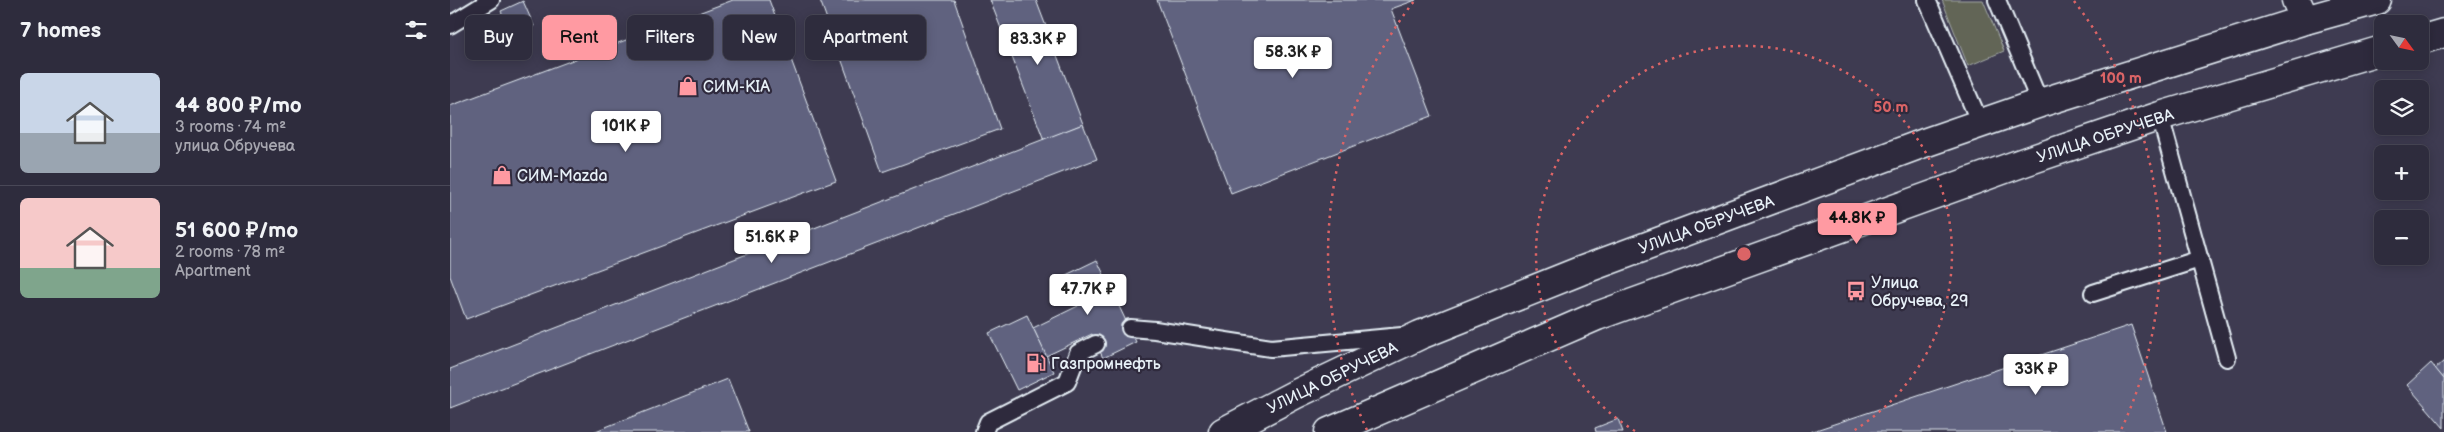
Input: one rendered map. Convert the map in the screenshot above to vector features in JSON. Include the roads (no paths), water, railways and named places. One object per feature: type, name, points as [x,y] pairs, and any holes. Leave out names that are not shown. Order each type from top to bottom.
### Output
[{"type":"main road","name":"УЛИЦА ОБРУЧЕВА","points":[[1223,432],[1296,394],[1420,335],[1580,271],[1980,123],[2300,10],[2377,0]]},
{"type":"main road","points":[[2429,37],[2444,33]]},
{"type":"main road","name":"УЛИЦА ОБРУЧЕВА","points":[[1329,432],[1597,316],[2027,161],[2160,116],[2374,52]]},
{"type":"lane","points":[[450,25],[492,0]]},
{"type":"lane","points":[[1927,0],[1980,123]]},
{"type":"lane","points":[[1997,0],[2040,103]]},
{"type":"lane","points":[[2160,116],[2227,358]]},
{"type":"lane","points":[[2093,293],[2200,259]]},
{"type":"lane","points":[[1130,328],[1155,330],[1271,348],[1420,335]]},
{"type":"lane","points":[[984,432],[988,422],[1067,382],[1078,353],[1096,344]]},
{"type":"place","name":"СИМ-KIA","points":[[688,86]]},
{"type":"place","name":"СИМ-Mazda","points":[[502,175]]},
{"type":"place","name":"Улица Обручева, 29","points":[[1856,291]]},
{"type":"place","name":"Газпромнефть","points":[[1036,363]]}]
